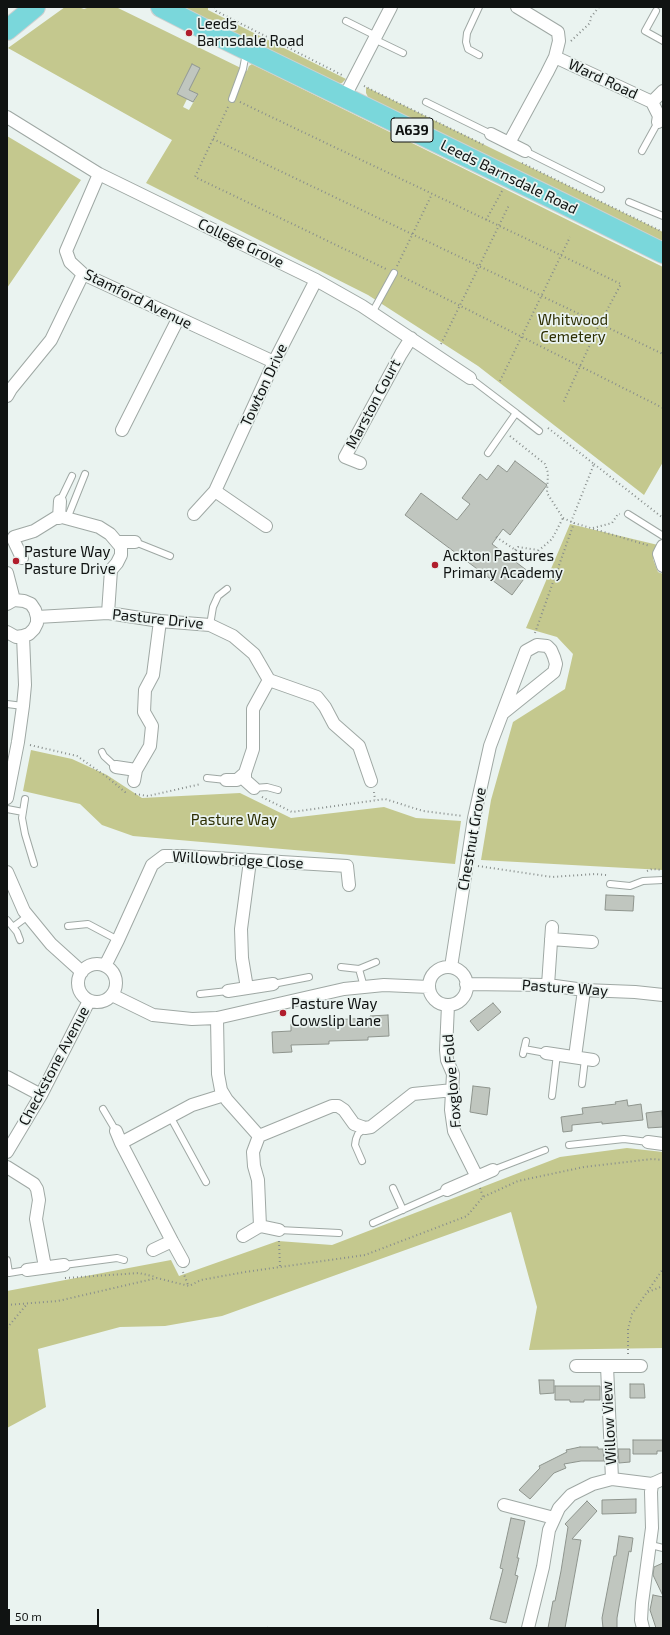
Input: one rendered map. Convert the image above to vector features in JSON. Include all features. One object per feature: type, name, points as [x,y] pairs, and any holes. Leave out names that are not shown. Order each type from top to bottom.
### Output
[{"type":"main road","name":"Leeds Barnsdale Road","points":[[161,7],[344,98],[515,170],[663,253]]},
{"type":"main road","points":[[7,30],[32,8]]},
{"type":"street","points":[[344,98],[391,7]]},
{"type":"street","name":"Ward Road","points":[[509,143],[546,73],[559,58],[558,32],[543,17],[517,7]]},
{"type":"street","name":"Ward Road","points":[[559,58],[652,102],[659,116],[658,122]]},
{"type":"street","name":"Ward Road","points":[[652,102],[663,91]]},
{"type":"street","name":"College Grove","points":[[7,117],[99,174],[316,280],[372,313],[470,378]]},
{"type":"street","points":[[492,134],[525,151]]},
{"type":"street","name":"Stamford Avenue","points":[[99,174],[66,250],[70,262],[83,274],[274,362]]},
{"type":"street","points":[[7,396],[51,340],[83,274]]},
{"type":"street","name":"Towton Drive","points":[[194,514],[215,491],[274,362],[316,280]]},
{"type":"street","points":[[121,431],[178,318]]},
{"type":"street","name":"Marston Court","points":[[360,463],[345,457],[411,338]]},
{"type":"street","points":[[215,491],[267,528]]},
{"type":"street","points":[[60,501],[63,518]]},
{"type":"street","points":[[22,558],[13,539],[14,537],[34,531],[55,518],[63,518],[99,526],[110,534],[117,542],[120,547],[121,555],[111,570],[108,613]]},
{"type":"street","points":[[117,542],[135,542]]},
{"type":"street","points":[[662,548],[659,554],[663,566]]},
{"type":"street","points":[[7,573],[11,602],[24,601],[30,604],[35,610],[37,617],[37,623],[29,634],[16,637],[7,632]]},
{"type":"street","name":"Pasture Drive","points":[[37,617],[108,613],[160,621],[210,625],[233,636],[254,654],[269,680]]},
{"type":"street","points":[[116,767],[135,776],[150,746],[152,726],[144,712],[145,690],[153,675],[160,621]]},
{"type":"street","points":[[7,798],[18,742],[23,706],[25,685],[23,636]]},
{"type":"street","name":"Chestnut Grove","points":[[451,968],[474,818],[490,746],[526,651],[530,647],[543,644],[547,646],[552,650],[556,664],[554,672],[503,713]]},
{"type":"street","points":[[254,788],[245,780],[245,773],[253,748],[253,709],[269,680],[317,696],[334,724],[359,746],[372,781]]},
{"type":"street","points":[[226,780],[237,780],[245,773]]},
{"type":"street","name":"Willowbridge Close","points":[[105,966],[152,865],[164,856],[347,866],[349,885]]},
{"type":"street","points":[[248,988],[242,958],[241,930],[250,861]]},
{"type":"street","points":[[8,876],[24,911],[51,944],[82,972]]},
{"type":"street","points":[[548,985],[552,927]]},
{"type":"street","points":[[551,939],[592,942]]},
{"type":"street","points":[[90,966],[105,966],[113,974],[115,979],[116,985],[112,995],[101,1002],[89,1001],[80,993],[78,988],[79,977],[82,972],[90,966]]},
{"type":"street","points":[[451,968],[462,973],[466,984],[464,995],[460,1000],[454,1004],[448,1005],[437,1002],[432,998],[429,981],[435,972],[440,969],[451,968]]},
{"type":"street","points":[[228,991],[273,984]]},
{"type":"street","name":"Pasture Way","points":[[466,984],[548,985],[584,990],[635,992],[663,995]]},
{"type":"street","points":[[112,995],[153,1015],[192,1019],[217,1018],[344,989],[384,985],[429,986]]},
{"type":"street","points":[[552,1054],[584,1059],[584,990]]},
{"type":"street","name":"Checkstone Avenue","points":[[7,1152],[41,1095],[89,1001]]},
{"type":"street","name":"Foxglove Fold","points":[[448,1005],[446,1050],[447,1060],[453,1074],[451,1110],[454,1131],[476,1177]]},
{"type":"street","points":[[217,1018],[218,1074],[221,1090],[259,1136]]},
{"type":"street","points":[[7,1077],[41,1095]]},
{"type":"street","points":[[260,1226],[258,1180],[254,1166],[253,1152],[259,1136],[332,1106],[338,1106],[344,1110],[354,1124],[365,1128],[370,1127],[413,1094],[453,1090]]},
{"type":"street","points":[[121,1143],[197,1104],[224,1095]]},
{"type":"street","points":[[116,1131],[183,1261]]},
{"type":"street","points":[[648,1142],[663,1144]]},
{"type":"street","points":[[7,1167],[34,1184],[37,1189],[39,1200],[36,1219],[47,1267]]},
{"type":"street","points":[[446,1190],[493,1170]]},
{"type":"street","points":[[243,1236],[260,1226],[279,1230]]},
{"type":"street","points":[[153,1250],[172,1241]]},
{"type":"street","points":[[27,1270],[64,1265]]},
{"type":"street","name":"Willow View","points":[[576,1366],[641,1366]]},
{"type":"street","name":"Willow View","points":[[607,1366],[612,1480]]},
{"type":"street","points":[[528,1628],[543,1567],[549,1530],[559,1508],[571,1494],[593,1484],[612,1480],[658,1481]]},
{"type":"street","points":[[643,1628],[641,1620],[642,1603],[657,1547],[652,1528],[650,1492],[658,1481]]},
{"type":"street","points":[[504,1505],[554,1518]]},
{"type":"lane","points":[[479,7],[466,33],[466,42],[468,49],[479,55]]},
{"type":"lane","points":[[656,11],[645,31],[663,41]]},
{"type":"lane","points":[[346,21],[403,53]]},
{"type":"lane","points":[[232,99],[243,69],[247,49]]},
{"type":"lane","points":[[426,102],[492,134]]},
{"type":"lane","points":[[642,151],[658,122]]},
{"type":"lane","points":[[525,151],[601,189]]},
{"type":"lane","points":[[629,202],[663,216]]},
{"type":"lane","points":[[372,313],[394,273]]},
{"type":"lane","points":[[470,378],[539,431]]},
{"type":"lane","points":[[488,453],[516,413]]},
{"type":"lane","points":[[63,518],[85,474]]},
{"type":"lane","points":[[60,501],[72,476]]},
{"type":"lane","points":[[628,514],[663,536]]},
{"type":"lane","points":[[135,542],[170,556]]},
{"type":"lane","points":[[210,625],[216,594],[226,590]]},
{"type":"lane","points":[[7,704],[23,706]]},
{"type":"lane","points":[[102,752],[104,756],[116,767]]},
{"type":"lane","points":[[207,778],[226,780]]},
{"type":"lane","points":[[254,788],[267,787],[278,790]]},
{"type":"lane","points":[[25,799],[22,818],[34,864]]},
{"type":"lane","points":[[7,809],[23,812]]},
{"type":"lane","points":[[610,884],[630,886],[643,881],[663,880]]},
{"type":"lane","points":[[13,927],[28,916]]},
{"type":"lane","points":[[7,920],[13,927],[20,940]]},
{"type":"lane","points":[[68,926],[88,924],[118,940]]},
{"type":"lane","points":[[341,967],[359,969],[376,962]]},
{"type":"lane","points":[[359,969],[364,987]]},
{"type":"lane","points":[[273,984],[309,977]]},
{"type":"lane","points":[[200,994],[228,991]]},
{"type":"lane","points":[[526,1041],[524,1051],[552,1054],[552,1096]]},
{"type":"lane","points":[[582,1084],[584,1059]]},
{"type":"lane","points":[[103,1109],[116,1131]]},
{"type":"lane","points":[[171,1118],[206,1182]]},
{"type":"lane","points":[[362,1161],[355,1145],[358,1134],[365,1128]]},
{"type":"lane","points":[[569,1145],[624,1139],[648,1142]]},
{"type":"lane","points":[[493,1170],[545,1150]]},
{"type":"lane","points":[[393,1188],[403,1210]]},
{"type":"lane","points":[[373,1223],[446,1190]]},
{"type":"lane","points":[[279,1230],[339,1233]]},
{"type":"lane","points":[[64,1265],[117,1258],[124,1260]]},
{"type":"lane","points":[[7,1260],[9,1273],[27,1270]]},
{"type":"path","points":[[215,7],[216,11],[486,146]]},
{"type":"path","points":[[559,58],[571,41],[590,23],[591,17],[599,7]]},
{"type":"path","points":[[195,177],[232,99],[621,284],[600,323],[563,403]]},
{"type":"path","points":[[213,139],[663,354]]},
{"type":"path","points":[[486,220],[515,170],[663,232]]},
{"type":"path","points":[[394,273],[432,194]]},
{"type":"path","points":[[438,348],[509,205]]},
{"type":"path","points":[[500,381],[570,237]]},
{"type":"path","points":[[581,366],[663,408]]},
{"type":"path","points":[[504,431],[545,464],[548,473],[548,493],[563,518],[592,529],[662,548]]},
{"type":"path","points":[[594,464],[663,518]]},
{"type":"path","points":[[592,529],[612,523],[618,514],[628,514]]},
{"type":"path","points":[[496,538],[529,559],[552,539],[563,518]]},
{"type":"path","points":[[530,647],[574,523]]},
{"type":"path","points":[[515,550],[518,547],[538,550]]},
{"type":"path","points":[[467,865],[552,877],[595,874],[608,876]]},
{"type":"path","points":[[646,872],[652,869],[663,870]]},
{"type":"path","points":[[279,1230],[280,1267]]},
{"type":"path","points":[[47,1267],[58,1278],[111,1276],[139,1273],[157,1278]]},
{"type":"path","points":[[628,1366],[628,1329],[632,1314],[663,1269]]},
{"type":"path","points":[[647,1293],[663,1286]]},
{"type":"path","points":[[7,1328],[28,1304]]},
{"type":"green space","name":"Whitwood Cemetery","points":[[65,7],[78,7],[84,9],[90,7],[116,7],[247,71],[249,66],[252,64],[663,267],[663,462],[644,495],[478,366],[368,295],[146,183],[172,140],[8,48]],"holes":[[[192,64],[200,68],[189,90],[198,94],[189,110],[183,107],[187,99],[177,93]]]},
{"type":"green space","points":[[182,7],[208,7],[208,10],[346,79],[342,83],[334,83]]},
{"type":"green space","points":[[366,87],[663,232],[663,240],[656,240],[369,99],[366,93]]},
{"type":"green space","points":[[7,136],[81,180],[7,288]]},
{"type":"green space","points":[[570,524],[658,545],[653,559],[658,572],[663,574],[663,870],[481,860],[491,800],[513,722],[565,689],[573,654],[557,637],[526,628]]},
{"type":"green space","name":"Pasture Way","points":[[31,750],[72,759],[107,775],[142,798],[240,793],[291,818],[384,807],[416,818],[461,821],[455,864],[133,836],[102,825],[80,804],[23,791]]},
{"type":"green space","points":[[627,1148],[663,1152],[663,1348],[529,1350],[537,1307],[511,1212],[222,1316],[165,1326],[120,1327],[38,1349],[46,1407],[7,1428],[7,1291],[171,1260],[179,1276],[278,1241],[332,1245],[560,1157]]},
{"type":"building","points":[[192,64],[200,68],[189,90],[198,94],[193,102],[177,94]]},
{"type":"building","points":[[515,461],[547,485],[510,535],[503,529],[492,544],[529,572],[512,595],[405,515],[421,493],[457,520],[470,504],[462,498],[480,474],[487,480],[498,465],[507,472]]},
{"type":"building","points":[[606,895],[634,896],[633,911],[605,910]]},
{"type":"building","points":[[493,1003],[501,1012],[478,1031],[470,1021]]},
{"type":"building","points":[[388,1015],[389,1036],[368,1037],[368,1040],[329,1041],[329,1044],[291,1045],[292,1052],[273,1053],[272,1032],[291,1031],[291,1024],[330,1022],[330,1020],[370,1018],[370,1016]]},
{"type":"building","points":[[473,1086],[490,1088],[487,1115],[470,1112]]},
{"type":"building","points":[[627,1100],[628,1106],[641,1104],[643,1120],[572,1125],[572,1131],[563,1132],[561,1117],[583,1114],[582,1108],[616,1104],[615,1102]]},
{"type":"building","points":[[662,1111],[663,1127],[648,1128],[646,1113]]},
{"type":"building","points":[[539,1380],[554,1380],[554,1393],[540,1394]]},
{"type":"building","points":[[630,1384],[644,1384],[645,1398],[630,1398]]},
{"type":"building","points":[[555,1386],[600,1386],[600,1400],[570,1402],[570,1400],[555,1400]]},
{"type":"building","points":[[633,1440],[663,1440],[663,1451],[657,1451],[657,1454],[633,1454]]},
{"type":"building","points":[[580,1447],[598,1447],[598,1449],[603,1449],[604,1461],[581,1461],[564,1464],[566,1468],[554,1473],[530,1499],[519,1490],[540,1468],[539,1466],[567,1452],[566,1450]]},
{"type":"building","points":[[618,1449],[630,1449],[630,1462],[619,1463]]},
{"type":"building","points":[[636,1499],[636,1513],[602,1514],[602,1500]]},
{"type":"building","points":[[587,1501],[597,1511],[572,1539],[581,1540],[565,1628],[548,1628],[561,1571],[568,1527],[565,1524]]},
{"type":"building","points":[[511,1518],[525,1521],[517,1558],[519,1558],[515,1575],[518,1576],[506,1623],[490,1619],[503,1569],[500,1568]]},
{"type":"building","points":[[619,1536],[633,1538],[631,1552],[629,1551],[617,1618],[617,1628],[603,1628],[602,1618]]},
{"type":"building","points":[[663,1563],[663,1596],[653,1575],[654,1567]]},
{"type":"building","points":[[653,1595],[663,1597],[663,1628],[656,1628],[650,1610]]},
{"type":"place","name":"Leeds Barnsdale Road","points":[[189,33]]},
{"type":"place","name":"Pasture Way Pasture Drive","points":[[16,561]]},
{"type":"place","name":"Ackton Pastures Primary Academy","points":[[435,565]]},
{"type":"place","name":"Pasture Way Cowslip Lane","points":[[283,1013]]}]
